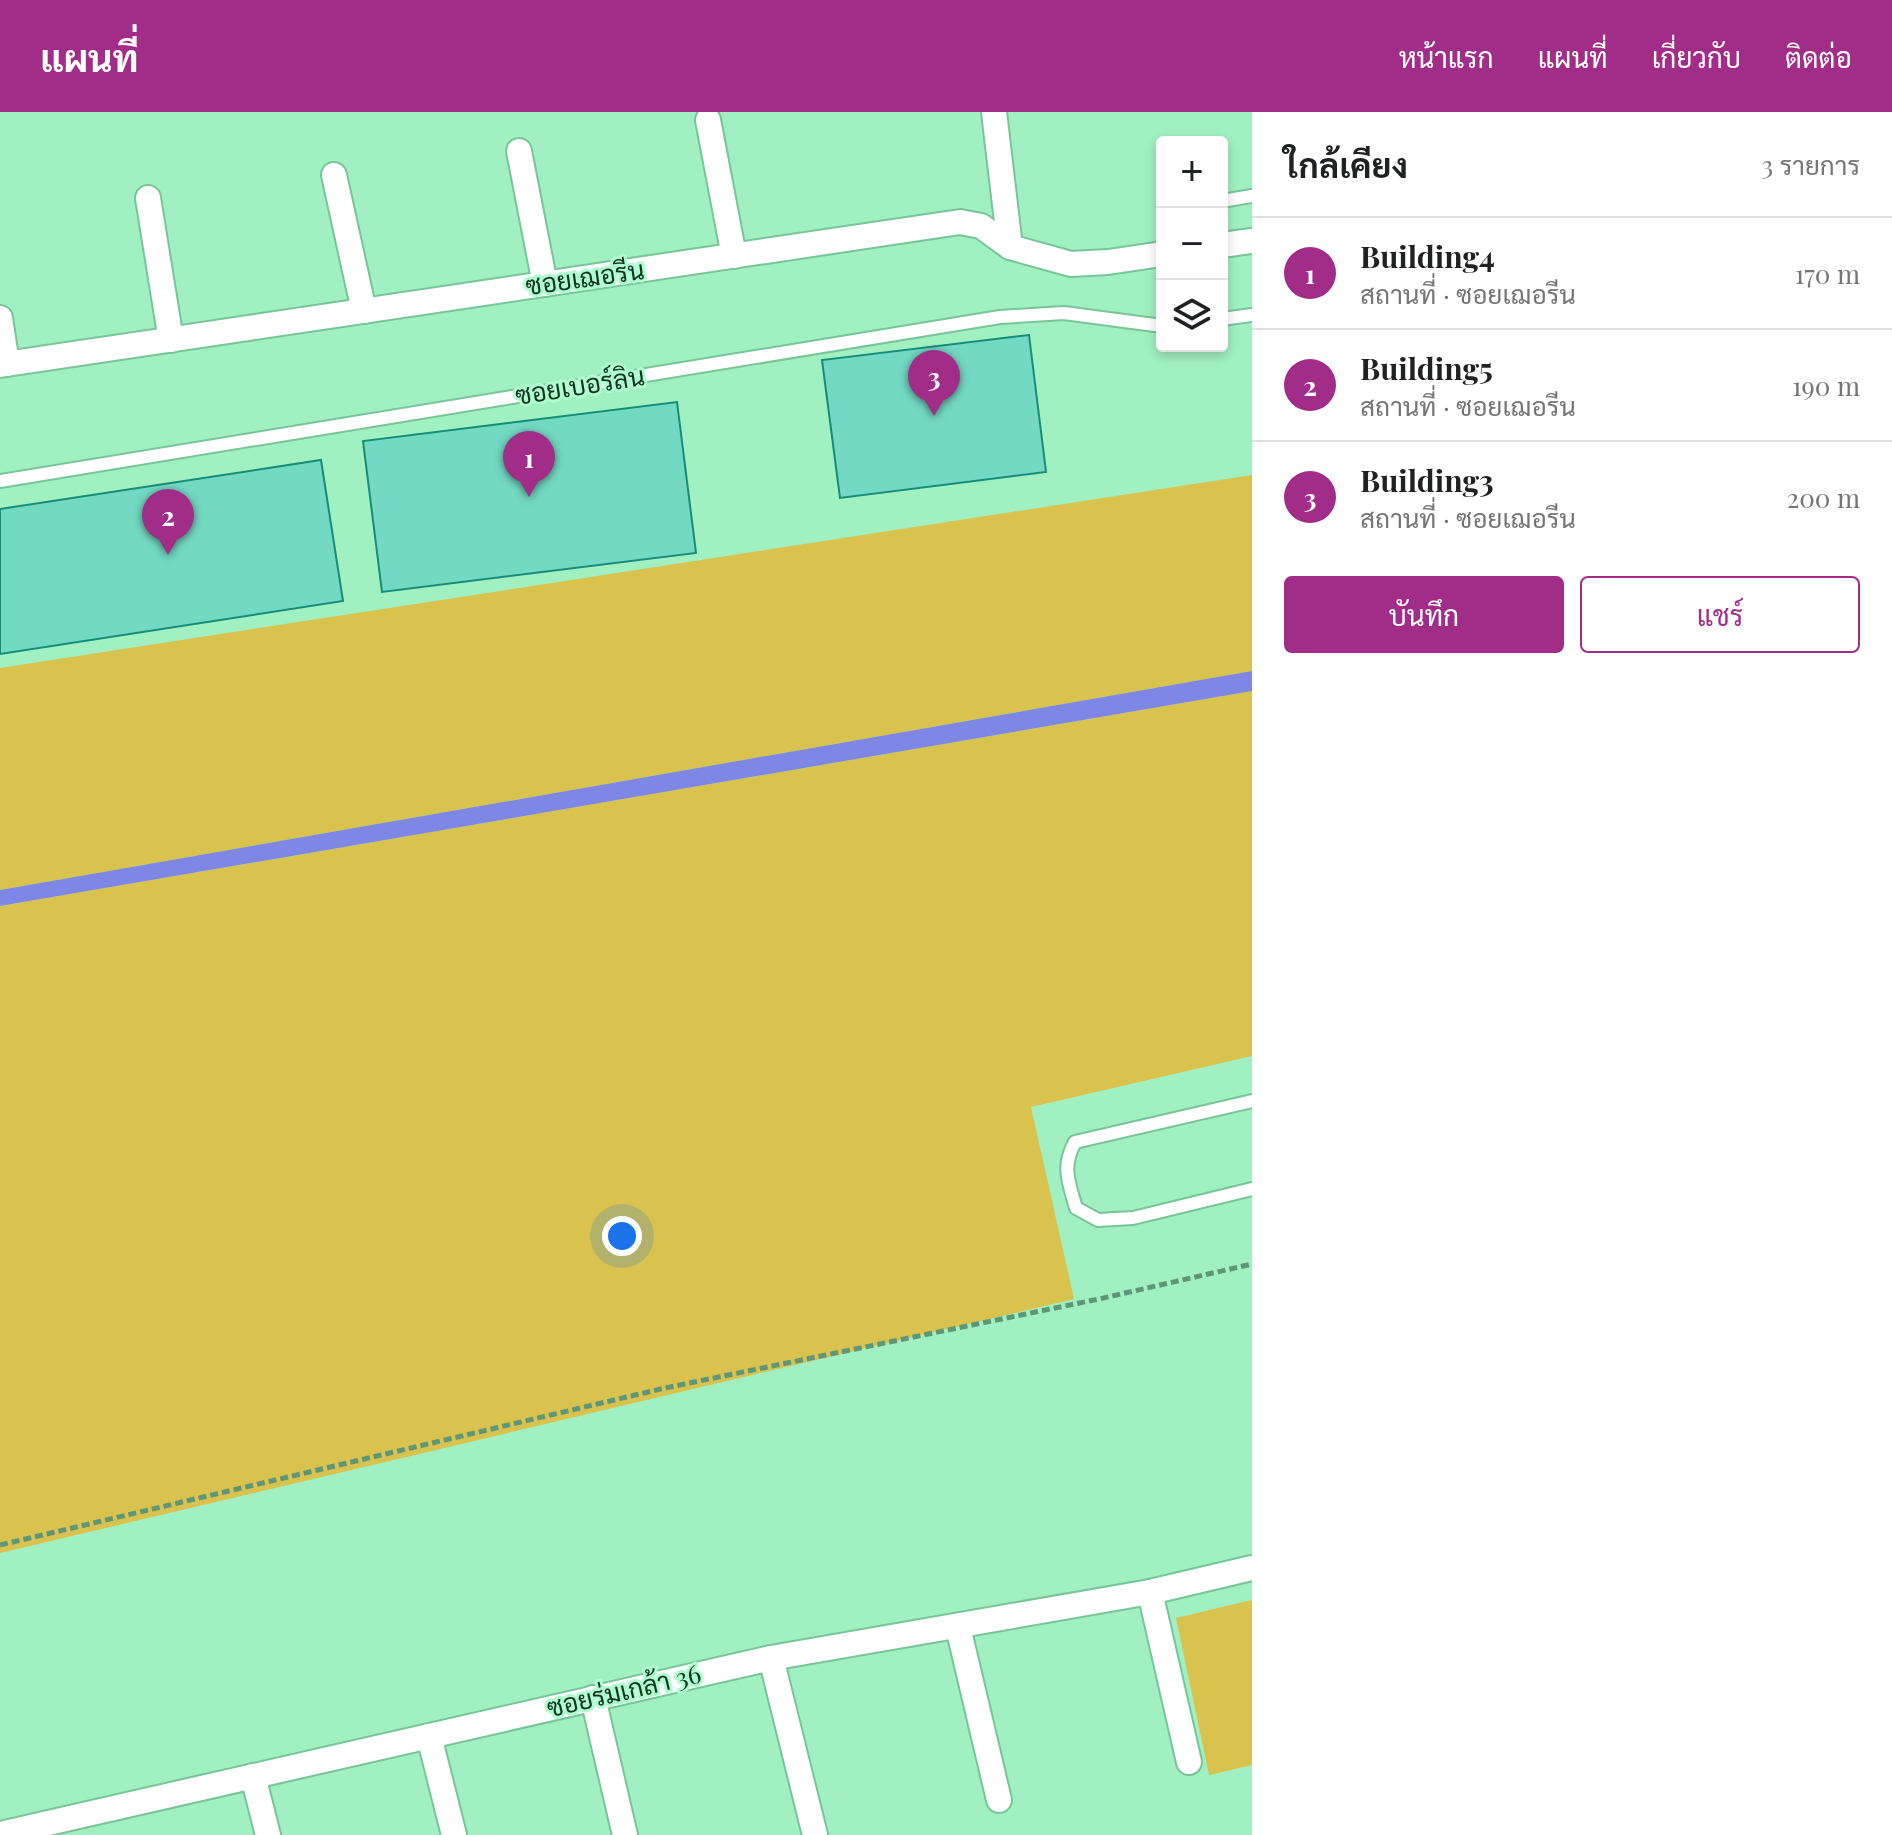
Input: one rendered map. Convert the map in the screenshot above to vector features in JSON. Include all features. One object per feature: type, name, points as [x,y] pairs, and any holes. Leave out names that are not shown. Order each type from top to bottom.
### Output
[{"type":"street","points":[[994,112],[1010,247]]},
{"type":"street","points":[[708,120],[734,256]]},
{"type":"street","points":[[519,151],[545,284]]},
{"type":"street","points":[[334,175],[364,311]]},
{"type":"street","points":[[148,198],[171,340]]},
{"type":"street","name":"ซอยเฌอรีน","points":[[4,364],[960,222],[981,226],[1010,247],[1071,264],[1156,255]]},
{"type":"street","points":[[1228,244],[1252,241]]},
{"type":"street","points":[[0,318],[4,364]]},
{"type":"street","name":"ซอยร่มเกล้า 36","points":[[0,1834],[91,1824],[253,1776],[771,1658],[1150,1592],[1252,1568]]},
{"type":"street","points":[[1150,1592],[1189,1762]]},
{"type":"street","points":[[958,1627],[999,1800]]},
{"type":"street","points":[[771,1658],[815,1835]]},
{"type":"street","points":[[593,1698],[625,1835]]},
{"type":"street","points":[[429,1736],[454,1835]]},
{"type":"street","points":[[253,1776],[268,1835]]},
{"type":"lane","points":[[1228,200],[1252,196]]},
{"type":"lane","name":"ซอยเบอร์ลิน","points":[[0,481],[1000,317],[1064,313],[1156,325]]},
{"type":"lane","points":[[1228,318],[1252,315]]},
{"type":"lane","points":[[1252,1101],[1075,1142],[1066,1157],[1067,1176],[1076,1208],[1098,1220],[1133,1218],[1252,1189]]},
{"type":"path","points":[[0,1545],[665,1388],[1099,1299],[1252,1264]]},
{"type":"shaded area","points":[[1252,475],[1252,671],[0,890],[0,668]]},
{"type":"shaded area","points":[[1252,691],[1252,1056],[1031,1107],[1074,1299],[0,1553],[0,906]]},
{"type":"shaded area","points":[[1252,1600],[1252,1765],[1209,1775],[1176,1618]]},
{"type":"water","points":[[1252,671],[1252,691],[0,906],[0,890]]},
{"type":"building","points":[[1029,335],[1046,472],[840,498],[822,360]]},
{"type":"building","points":[[677,402],[696,553],[382,592],[363,441]]},
{"type":"building","points":[[321,460],[343,601],[0,654],[0,509]]},
{"type":"place","name":"Building3","points":[[934,416]]},
{"type":"place","name":"Building4","points":[[529,497]]},
{"type":"place","name":"Building5","points":[[168,555]]}]
